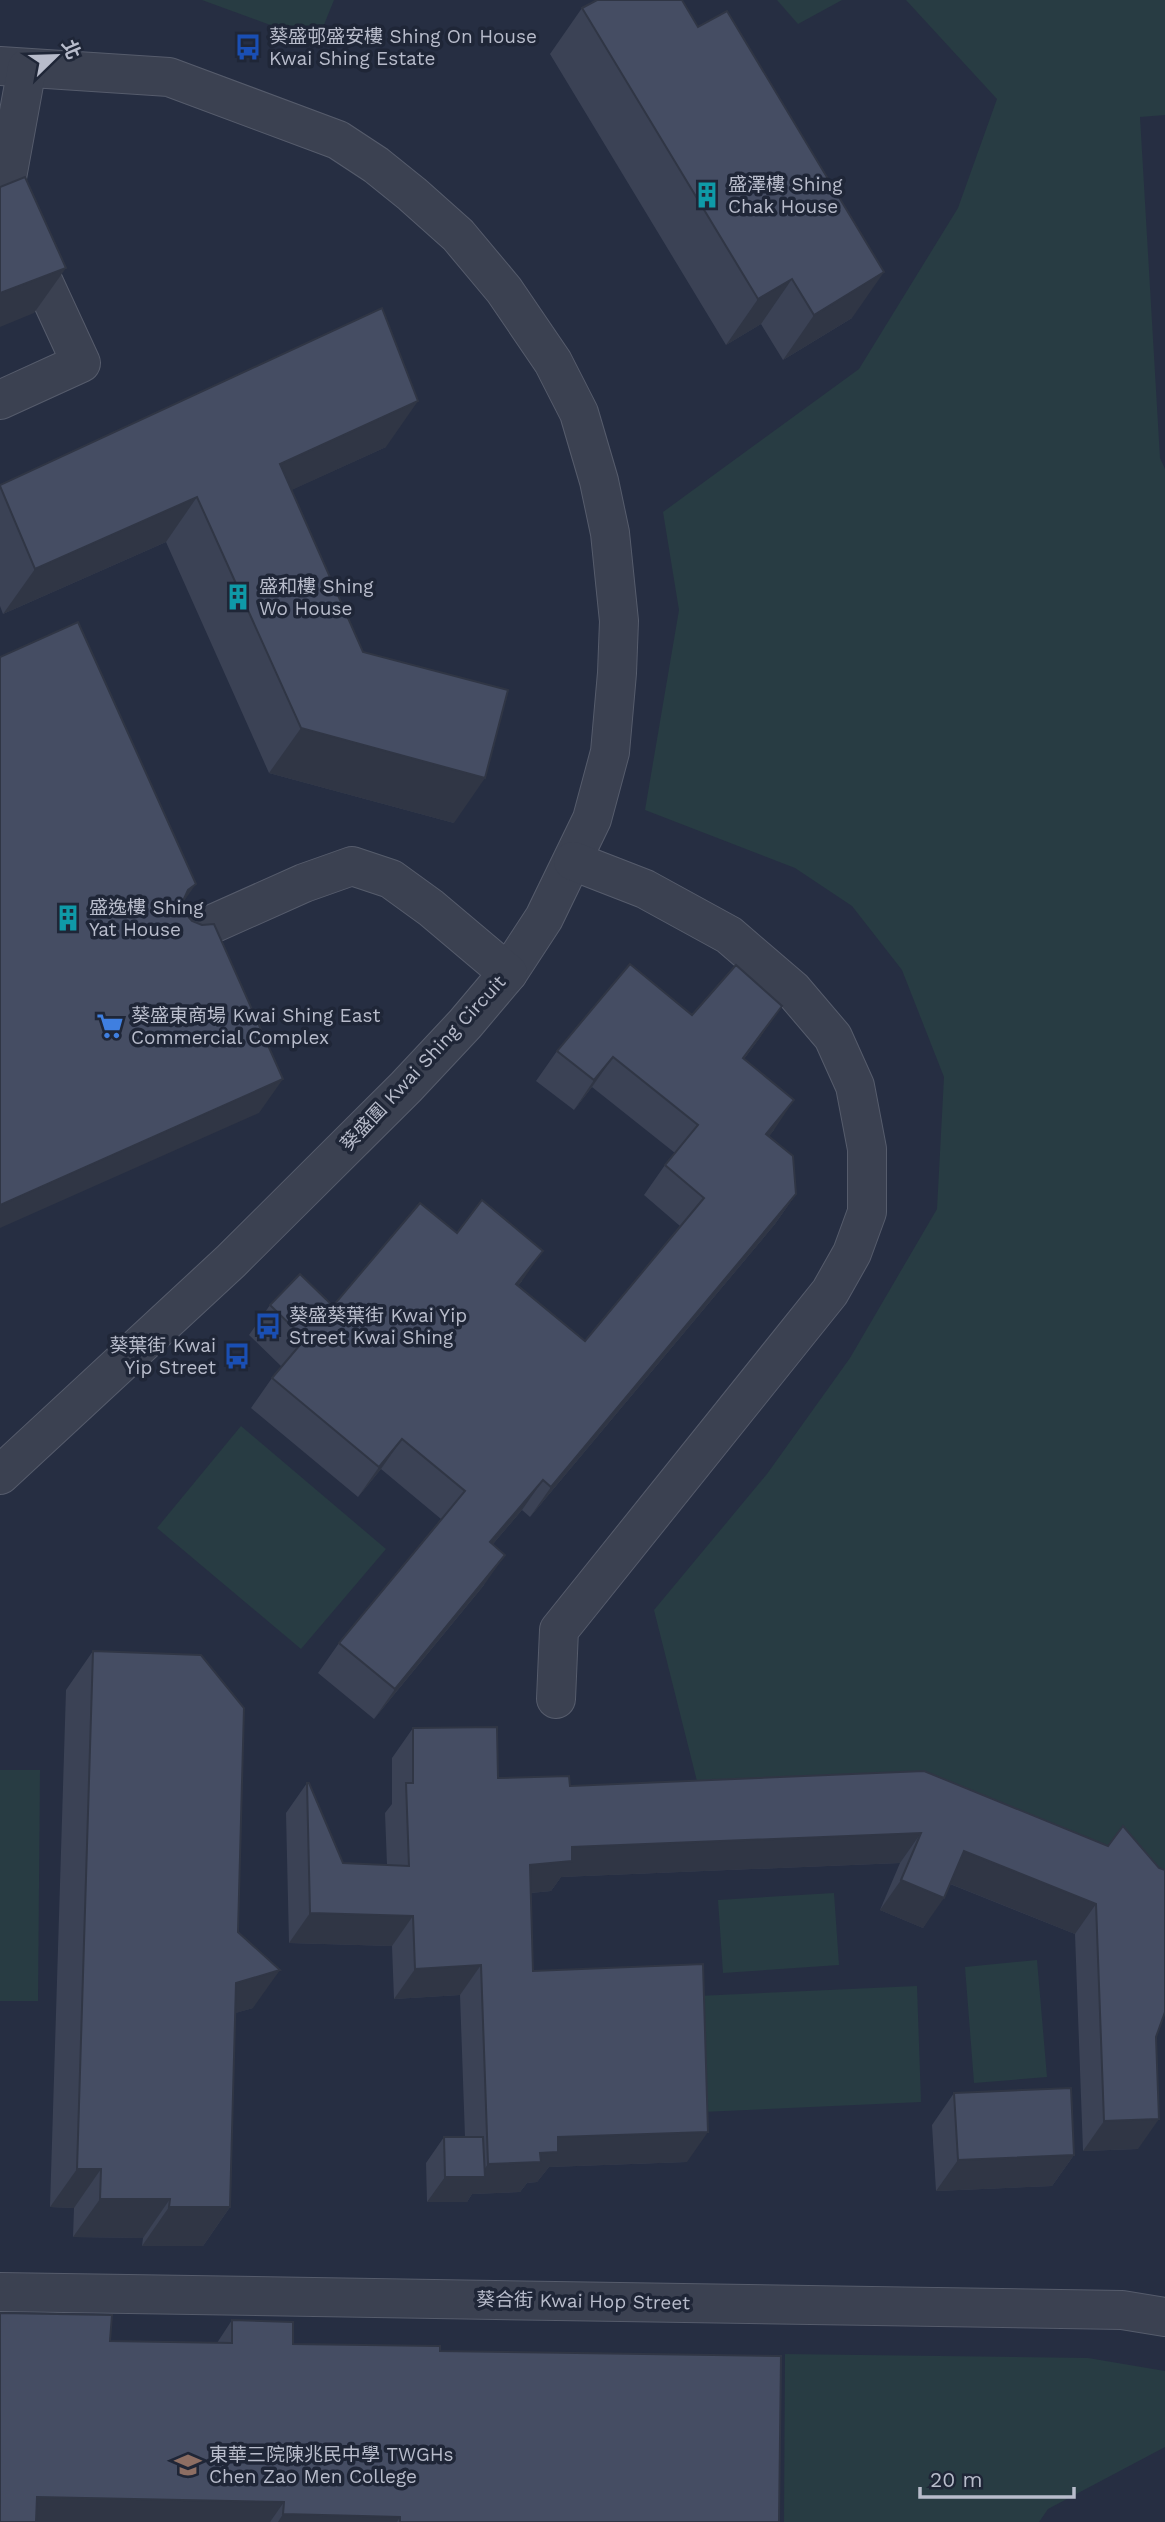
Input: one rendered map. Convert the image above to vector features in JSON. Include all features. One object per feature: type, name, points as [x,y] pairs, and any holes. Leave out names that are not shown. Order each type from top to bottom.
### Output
[{"type":"street","points":[[0,400],[81,363],[2,195],[14,67]]},
{"type":"street","name":"葵盛圍 Kwai Shing Circuit","points":[[0,1475],[241,1251],[406,1087],[508,973],[544,918],[592,819],[610,752],[619,621],[610,533],[599,481],[579,413],[553,362],[504,290],[458,235],[376,165],[338,140],[169,77],[14,67]]},
{"type":"street","points":[[555,1699],[559,1630],[830,1292],[852,1253],[867,1212],[867,1149],[855,1086],[833,1037],[793,990],[729,935],[645,888],[573,860]]},
{"type":"street","points":[[181,938],[304,883],[352,866],[391,879],[431,908],[508,973]]},
{"type":"street","name":"葵合街 Kwai Hop Street","points":[[0,2292],[1108,2310],[1165,2318]]},
{"type":"shaded area","points":[[202,0],[334,0],[317,42]]},
{"type":"shaded area","points":[[777,0],[842,0],[798,24]]},
{"type":"shaded area","points":[[906,0],[1165,0],[1165,115],[1140,117],[1160,458],[1165,469],[1165,1873],[700,1793],[654,1610],[767,1474],[850,1358],[937,1209],[944,1077],[902,970],[852,906],[795,868],[645,810],[679,610],[663,512],[859,369],[958,208],[997,99]]},
{"type":"shaded area","points":[[241,1426],[386,1549],[301,1649],[157,1528]]},
{"type":"shaded area","points":[[0,1770],[40,1770],[38,2001],[0,2001]]},
{"type":"shaded area","points":[[834,1893],[839,1965],[723,1973],[718,1900]]},
{"type":"shaded area","points":[[1037,1960],[1047,2077],[974,2083],[965,1967]]},
{"type":"shaded area","points":[[917,1986],[921,2102],[702,2112],[697,1996]]},
{"type":"shaded area","points":[[785,2354],[1088,2358],[1165,2371],[1165,2447],[1048,2509],[1039,2522],[784,2522]]},
{"type":"building","points":[[597,0],[682,0],[698,27],[727,11],[884,272],[814,315],[792,279],[758,299],[582,8]]},
{"type":"building","points":[[25,177],[66,268],[0,293],[0,187]]},
{"type":"building","points":[[382,308],[418,401],[280,464],[363,652],[508,690],[485,778],[301,728],[197,497],[35,569],[0,486]]},
{"type":"building","name":"葵盛東商場 Kwai Shing East Commercial Complex","points":[[78,622],[196,884],[188,890],[183,901],[185,913],[192,921],[202,925],[214,924],[283,1079],[0,1205],[0,657]]},
{"type":"building","points":[[630,964],[692,1015],[736,965],[782,1006],[743,1058],[794,1100],[766,1134],[793,1156],[796,1194],[551,1487],[543,1480],[490,1542],[505,1555],[395,1689],[339,1643],[465,1491],[402,1439],[379,1467],[272,1378],[305,1339],[270,1305],[300,1274],[333,1306],[420,1203],[457,1233],[482,1200],[543,1251],[516,1284],[585,1341],[704,1198],[665,1165],[698,1125],[613,1057],[594,1080],[557,1051]]},
{"type":"building","points":[[93,1651],[201,1655],[244,1708],[238,1932],[280,1970],[236,1983],[230,2207],[169,2207],[170,2199],[100,2199],[101,2169],[77,2169]]},
{"type":"building","points":[[497,1727],[498,1778],[569,1776],[570,1786],[924,1771],[1108,1846],[1123,1826],[1159,1868],[1165,1870],[1165,2012],[1156,2037],[1159,2119],[1104,2121],[1096,1904],[964,1851],[944,1898],[901,1880],[921,1833],[572,1847],[572,1861],[530,1865],[533,1971],[703,1964],[708,2132],[558,2137],[558,2152],[540,2153],[541,2162],[488,2164],[481,1965],[415,1969],[413,1916],[310,1913],[307,1783],[343,1863],[409,1866],[406,1783],[413,1783],[413,1728]]},
{"type":"building","points":[[1071,2088],[1074,2155],[958,2160],[954,2093]]},
{"type":"building","points":[[444,2137],[483,2137],[485,2177],[445,2177]]},
{"type":"building","points":[[0,2313],[112,2315],[110,2341],[232,2343],[232,2320],[293,2322],[293,2344],[440,2346],[440,2351],[781,2356],[779,2522],[400,2522],[400,2517],[283,2514],[284,2502],[37,2497],[36,2522],[0,2522]]},
{"type":"place","name":"葵盛邨盛安樓 Shing On House Kwai Shing Estate","points":[[248,47]]},
{"type":"place","name":"盛澤樓 Shing Chak House","points":[[707,195]]},
{"type":"place","name":"盛和樓 Shing Wo House","points":[[238,597]]},
{"type":"place","name":"盛逸樓 Shing Yat House","points":[[68,918]]},
{"type":"place","name":"葵盛東商場 Kwai Shing East Commercial Complex","points":[[110,1026]]},
{"type":"place","name":"葵盛葵葉街 Kwai Yip Street Kwai Shing","points":[[268,1326]]},
{"type":"place","name":"葵葉街 Kwai Yip Street","points":[[237,1356]]},
{"type":"place","name":"東華三院陳兆民中學 TWGHs Chen Zao Men College","points":[[188,2465]]}]
